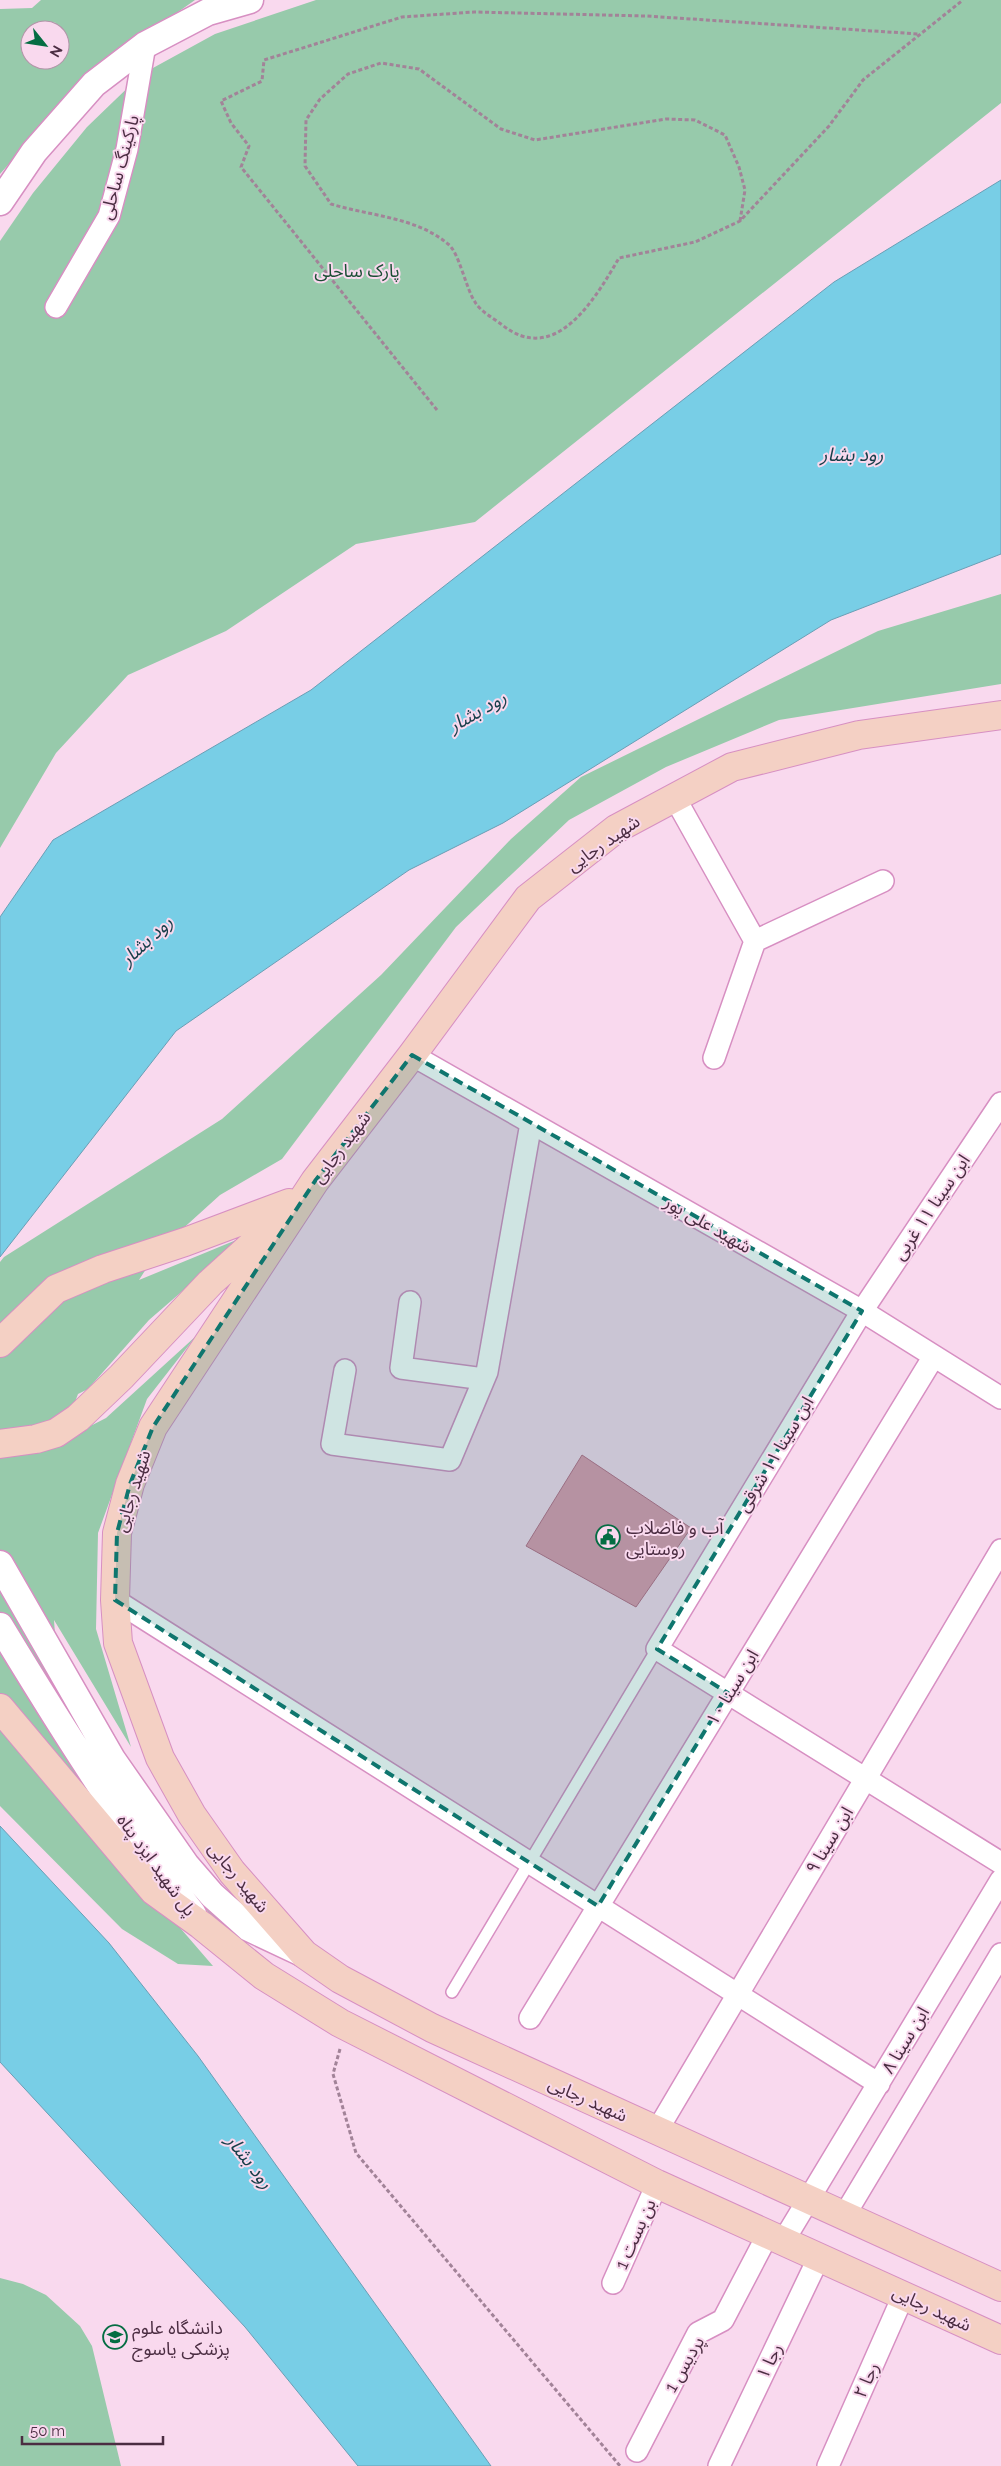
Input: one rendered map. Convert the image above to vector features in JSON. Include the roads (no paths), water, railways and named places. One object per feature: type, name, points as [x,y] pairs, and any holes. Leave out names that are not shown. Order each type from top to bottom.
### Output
[{"type":"main road","name":"شهید رجایی","points":[[1001,715],[859,735],[732,767],[616,829],[528,898],[305,1197],[153,1427],[130,1484],[117,1533],[115,1600],[118,1643],[160,1758],[192,1815],[232,1872],[304,1954],[340,1979],[504,2062],[658,2129],[1001,2288]]},
{"type":"main road","points":[[0,1343],[56,1289],[102,1269],[185,1242],[305,1197]]},
{"type":"main road","points":[[0,1444],[36,1439],[56,1433],[78,1418],[121,1378],[210,1282],[305,1197]]},
{"type":"main road","points":[[0,1708],[154,1891],[201,1925]]},
{"type":"main road","name":"پل شهید ایزد پناه","points":[[201,1925],[264,1976],[377,2042]]},
{"type":"main road","points":[[377,2042],[393,2007]]},
{"type":"main road","name":"شهید رجایی","points":[[377,2042],[657,2184],[904,2294],[1001,2340]]},
{"type":"street","points":[[0,202],[34,152],[94,84],[146,45],[208,12],[250,0]]},
{"type":"street","name":"پارکینگ ساحلی","points":[[56,308],[109,216],[127,149],[146,45]]},
{"type":"street","points":[[675,798],[755,941]]},
{"type":"street","points":[[714,1058],[755,941],[883,881]]},
{"type":"street","name":"شهید علی پور","points":[[412,1056],[862,1311],[1001,1398]]},
{"type":"street","name":"ابن سینا ۱۱ غربی","points":[[862,1311],[1001,1103]]},
{"type":"street","points":[[345,1370],[332,1444],[450,1460],[484,1379],[531,1123]]},
{"type":"street","points":[[410,1302],[401,1368],[484,1379]]},
{"type":"street","name":"ابن سینا ۱۱ شرقی","points":[[657,1649],[862,1311]]},
{"type":"street","name":"ابن سینا ۱۰","points":[[530,2018],[934,1356]]},
{"type":"street","name":"ابن سینا ۹","points":[[658,2129],[1001,1550]]},
{"type":"street","name":"پل شهید ایزد پناه","points":[[0,1564],[112,1759],[186,1865],[212,1895],[249,1928],[304,1954]]},
{"type":"street","points":[[115,1600],[879,2084]]},
{"type":"street","name":"پل شهید ایزد پناه","points":[[0,1626],[88,1768],[161,1873],[201,1925]]},
{"type":"street","points":[[657,1649],[1001,1863]]},
{"type":"street","name":"ابن سینا ۸","points":[[776,2237],[809,2198],[1001,1880]]},
{"type":"street","points":[[844,2216],[1001,1954]]},
{"type":"street","name":"بن بست 1","points":[[613,2284],[657,2184]]},
{"type":"street","name":"پردیس 1","points":[[637,2451],[698,2333],[723,2320],[776,2237]]},
{"type":"street","name":"رجا ۱","points":[[719,2466],[819,2257]]},
{"type":"street","name":"رجا ۲","points":[[828,2466],[904,2294]]},
{"type":"lane","points":[[452,1992],[657,1649]]},
{"type":"water","name":"رود بشار","points":[[1001,180],[1001,554],[831,620],[503,823],[409,870],[176,1031],[0,1257],[0,917],[53,840],[311,690],[834,282]]},
{"type":"water","name":"رود بشار","points":[[0,1826],[109,1943],[198,2056],[491,2466],[358,2466],[245,2327],[0,2062]]},
{"type":"place","name":"آب و فاضلاب روستایی","points":[[608,1537]]},
{"type":"place","name":"دانشگاه علوم پزشکی یاسوج","points":[[115,2337]]},
{"type":"park label","name":"پارک ساحلی","points":[[357,270]]}]
